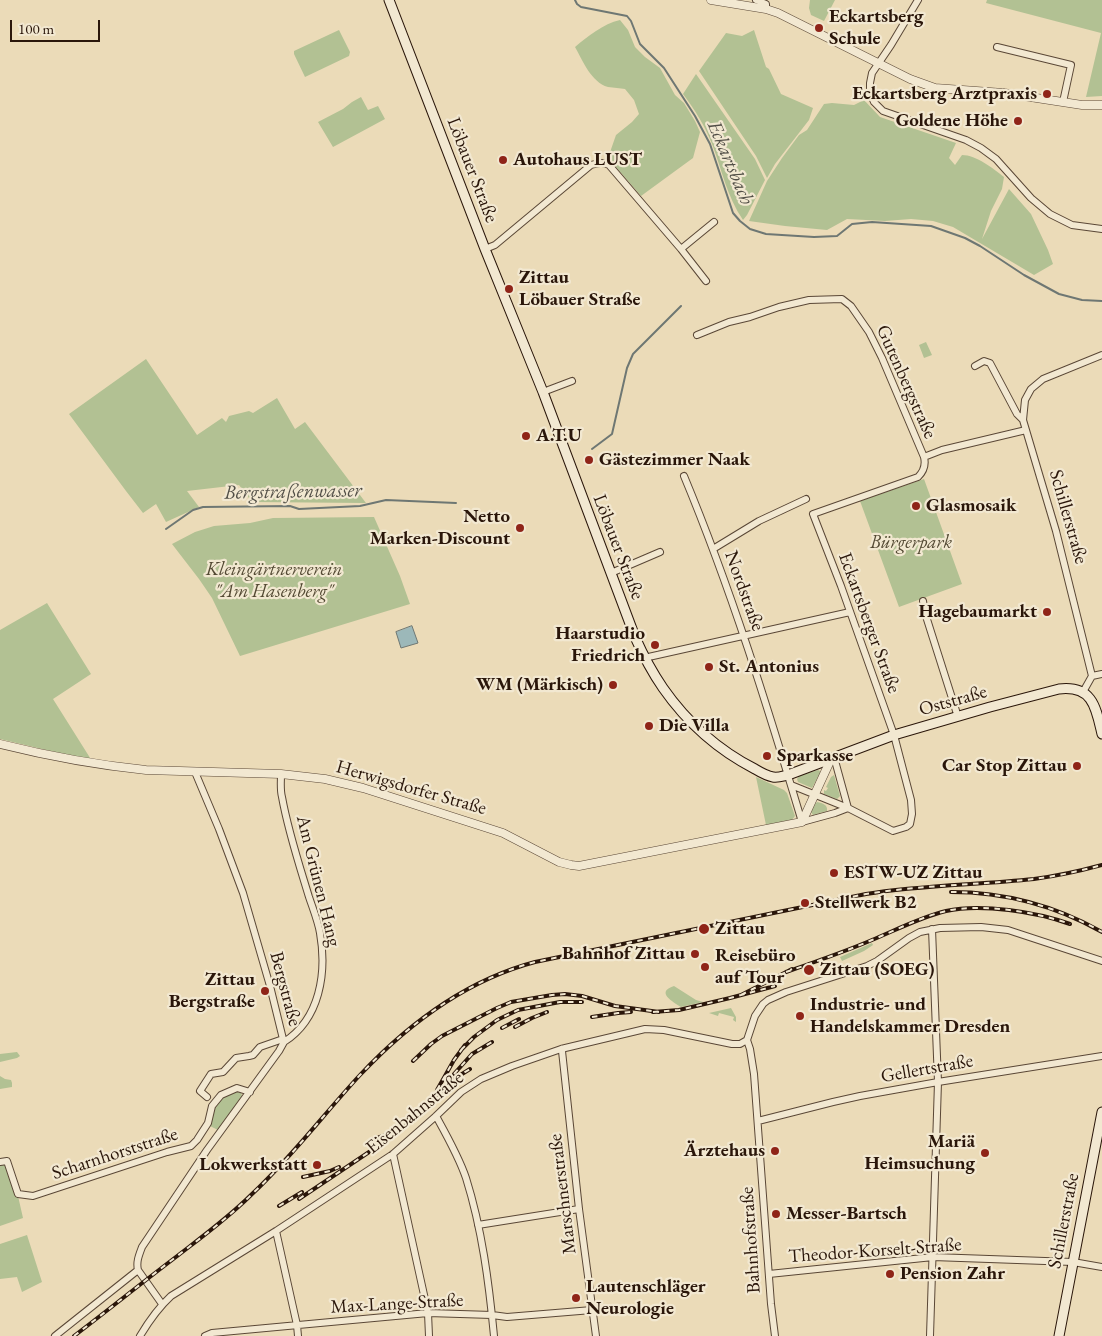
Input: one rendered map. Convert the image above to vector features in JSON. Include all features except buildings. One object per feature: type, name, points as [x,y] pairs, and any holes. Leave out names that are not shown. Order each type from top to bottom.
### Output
[{"type":"main road","name":"Löbauer Straße","points":[[389,0],[485,249],[543,392],[644,658],[678,707],[711,740],[739,760],[773,778],[788,775]]},
{"type":"main road","name":"Oststraße","points":[[788,775],[894,736],[1051,690],[1066,688],[1083,692]]},
{"type":"main road","points":[[1083,692],[1096,708],[1102,734]]},
{"type":"main road","name":"Schillerstraße","points":[[1059,1336],[1102,1112]]},
{"type":"street","points":[[710,0],[766,9],[778,13],[879,64],[919,83],[935,88],[1004,93],[1082,105],[1102,105]]},
{"type":"street","points":[[756,0],[766,4],[766,9]]},
{"type":"street","points":[[918,0],[872,73],[870,93],[874,102],[883,111],[966,140],[981,148],[996,160],[1031,198],[1050,214],[1072,225],[1102,229]]},
{"type":"street","points":[[997,46],[1071,65],[1063,102]]},
{"type":"street","points":[[485,249],[495,245],[591,164],[605,163],[609,165],[681,249],[706,281]]},
{"type":"street","points":[[681,249],[714,222]]},
{"type":"street","name":"Gutenbergstraße","points":[[697,335],[729,322],[750,317],[779,306],[809,300],[842,299],[851,306],[869,332],[924,457]]},
{"type":"street","name":"Schillerstraße","points":[[1092,676],[1066,569],[1023,420],[1025,400],[1036,384],[1102,355]]},
{"type":"street","name":"Schillerstraße","points":[[975,366],[984,361],[990,363],[1012,406],[1023,420]]},
{"type":"street","points":[[543,392],[572,381]]},
{"type":"street","points":[[924,457],[942,450],[1026,430]]},
{"type":"street","name":"Eckartsberger Straße","points":[[848,808],[893,831],[910,824],[912,814],[911,800],[894,736],[813,514],[918,477],[925,466],[924,457]]},
{"type":"street","name":"Nordstraße","points":[[684,476],[713,549],[744,636],[788,775]]},
{"type":"street","points":[[713,549],[759,521],[806,499]]},
{"type":"street","points":[[611,573],[660,552]]},
{"type":"street","points":[[922,601],[958,717]]},
{"type":"street","points":[[644,658],[850,612]]},
{"type":"street","points":[[1083,692],[1092,676],[1102,674]]},
{"type":"street","name":"Herwigsdorfer Straße","points":[[0,744],[109,766],[146,770],[281,774],[325,779],[404,800],[503,833],[560,862],[571,865],[586,865],[802,822]]},
{"type":"street","points":[[802,822],[833,758]]},
{"type":"street","points":[[833,758],[848,808]]},
{"type":"street","name":"Bergstraße","points":[[138,1270],[138,1257],[142,1247],[207,1150],[279,1052],[284,1041],[243,893],[219,828],[195,772]]},
{"type":"street","name":"Am Grünen Hang","points":[[281,774],[281,796],[320,932],[323,966],[320,989],[311,1013],[293,1036],[284,1041]]},
{"type":"street","points":[[788,775],[802,822]]},
{"type":"street","points":[[791,785],[848,808]]},
{"type":"street","points":[[802,822],[848,808]]},
{"type":"street","points":[[747,1040],[755,1016],[768,1000],[786,992],[867,966],[909,938],[920,932],[932,929],[981,927],[1008,930],[1102,961]]},
{"type":"street","points":[[930,1336],[938,1082],[932,929]]},
{"type":"street","name":"Eisenbahnstraße","points":[[140,1336],[162,1304],[177,1292],[276,1231],[393,1154],[460,1092],[481,1079],[561,1049],[645,1029],[655,1029],[732,1044],[740,1044],[747,1040]]},
{"type":"street","name":"Bahnhofstraße","points":[[747,1040],[754,1074],[775,1336]]},
{"type":"street","points":[[206,1097],[200,1091],[211,1074],[223,1072],[236,1058],[253,1055],[260,1047],[284,1041]]},
{"type":"street","name":"Marschnerstraße","points":[[561,1049],[579,1209],[596,1336]]},
{"type":"street","name":"Gellertstraße","points":[[758,1121],[832,1102],[938,1082],[1102,1056]]},
{"type":"street","name":"Scharnhorststraße","points":[[0,1162],[7,1160],[18,1194],[33,1196],[159,1154],[191,1146],[208,1123],[212,1106],[221,1095],[237,1088],[250,1092]]},
{"type":"street","points":[[436,1116],[466,1177],[488,1275],[494,1336]]},
{"type":"street","points":[[393,1154],[428,1314],[430,1336]]},
{"type":"street","points":[[478,1225],[579,1209]]},
{"type":"street","points":[[276,1231],[298,1336]]},
{"type":"street","name":"Theodor-Korselt-Straße","points":[[769,1274],[933,1258],[1073,1262],[1102,1267]]},
{"type":"street","points":[[54,1336],[138,1270],[154,1290],[162,1304]]},
{"type":"street","name":"Max-Lange-Straße","points":[[205,1336],[212,1333],[428,1314],[507,1317],[592,1310]]},
{"type":"green space","points":[[810,0],[835,0],[824,21],[811,15],[809,8]]},
{"type":"green space","points":[[987,0],[1102,0],[1102,96],[1086,97],[1101,33],[986,3]]},
{"type":"green space","points":[[620,20],[628,30],[635,47],[660,68],[675,95],[684,103],[700,132],[693,158],[641,196],[608,158],[616,135],[639,114],[634,100],[625,89],[608,87],[597,81],[588,70],[575,47],[602,27]]},
{"type":"green space","points":[[339,30],[350,52],[349,56],[305,77],[294,51]]},
{"type":"green space","points":[[754,30],[766,67],[769,69],[781,94],[813,108],[809,120],[775,164],[767,178],[756,156],[699,71],[726,33],[742,36]]},
{"type":"green space","points":[[696,74],[755,159],[765,180],[743,220],[729,193],[706,131],[696,112],[683,94]]},
{"type":"green space","points":[[361,97],[368,110],[378,106],[385,119],[333,147],[318,122]]},
{"type":"green space","points":[[864,100],[880,117],[956,143],[949,158],[955,165],[962,155],[973,157],[1004,177],[1002,189],[991,211],[982,239],[1009,189],[1031,214],[1053,264],[1034,275],[953,227],[933,221],[847,219],[827,230],[749,221],[767,181],[799,135],[807,130],[824,104],[854,105]]},
{"type":"green space","points":[[926,342],[932,355],[924,358],[919,345]]},
{"type":"green space","points":[[146,359],[197,435],[222,418],[226,422],[229,416],[249,411],[253,413],[277,398],[295,429],[305,422],[366,503],[252,502],[239,485],[187,491],[199,507],[166,522],[156,504],[143,513],[69,414]]},
{"type":"green space","name":"Bürgerpark","points":[[924,479],[962,584],[899,607],[860,501]]},
{"type":"green space","name":"Kleingärtnerverein \"Am Hasenberg\"","points":[[374,517],[410,604],[240,656],[212,598],[172,544],[195,532],[214,526],[250,523],[273,518]]},
{"type":"green space","points":[[47,603],[91,674],[53,699],[92,761],[0,739],[0,630]]},
{"type":"green space","points":[[818,770],[820,773],[812,788],[798,782],[799,776]]},
{"type":"green space","points":[[834,775],[840,796],[837,799],[824,794],[824,790],[826,791],[828,788],[826,787]]},
{"type":"green space","points":[[756,777],[787,793],[795,816],[792,820],[766,825]]},
{"type":"green space","points":[[817,802],[825,805],[827,811],[813,815],[811,812]]},
{"type":"green space","points":[[872,943],[873,945],[864,951],[842,961],[840,957]]},
{"type":"green space","points":[[674,986],[696,1000],[703,1002],[681,1007],[670,1000],[666,994],[669,988]]},
{"type":"green space","points":[[731,1008],[736,1017],[736,1022],[733,1020],[734,1017],[719,1013],[718,1016],[709,1013]]},
{"type":"green space","points":[[17,1052],[20,1056],[17,1058],[0,1062],[0,1054]]},
{"type":"green space","points":[[0,1076],[11,1080],[12,1087],[0,1089]]},
{"type":"green space","points":[[235,1091],[240,1091],[242,1096],[218,1130],[208,1125],[217,1104],[224,1097]]},
{"type":"green space","points":[[6,1162],[18,1196],[23,1218],[0,1226],[0,1163]]},
{"type":"green space","points":[[27,1235],[42,1282],[22,1292],[17,1277],[0,1279],[0,1244]]},
{"type":"water","points":[[412,626],[418,643],[401,648],[396,632]]},
{"type":"waterway","name":"Eckartsbach","points":[[575,0],[581,7],[627,16],[631,21],[640,44],[664,68],[695,116],[710,144],[733,213],[750,229],[766,234],[814,237],[837,236],[852,224],[872,222],[931,226],[965,238],[1024,275],[1059,294],[1082,300],[1102,301]]},
{"type":"waterway","name":"Bergstraßenwasser","points":[[592,449],[612,434],[627,368],[633,354],[681,306]]},
{"type":"waterway","name":"Bergstraßenwasser","points":[[166,529],[193,510],[203,507],[290,506],[299,509],[360,506],[386,500],[456,503]]},
{"type":"railway","points":[[74,1336],[213,1229],[242,1204],[280,1166],[360,1075],[398,1038],[440,1006],[486,980],[535,962],[866,894],[1034,879],[1102,865]]},
{"type":"railway","points":[[951,892],[990,895],[1029,902],[1066,915],[1102,932]]},
{"type":"railway","points":[[786,972],[851,949],[918,920],[946,911],[992,908],[1042,916],[1070,924]]},
{"type":"railway","points":[[741,995],[792,969]]},
{"type":"railway","points":[[653,1012],[679,1010],[775,986]]},
{"type":"railway","points":[[413,1061],[442,1036],[511,1002],[565,994],[582,996],[615,1006],[659,1012]]},
{"type":"railway","points":[[461,1050],[474,1037],[497,1020],[518,1010],[560,1002],[582,1002]]},
{"type":"railway","points":[[515,1027],[547,1012]]},
{"type":"railway","points":[[592,1017],[631,1012]]},
{"type":"railway","points":[[502,1028],[519,1019]]},
{"type":"railway","points":[[454,1074],[472,1054],[492,1042]]},
{"type":"railway","points":[[437,1090],[465,1045]]},
{"type":"railway","points":[[299,1199],[387,1140],[412,1120],[454,1079],[470,1069]]},
{"type":"railway","points":[[371,1140],[389,1134]]},
{"type":"railway","points":[[303,1177],[339,1167]]},
{"type":"railway","points":[[279,1206],[302,1192]]},
{"type":"place","name":"Eckartsberg Schule","points":[[819,28]]},
{"type":"place","name":"Eckartsberg Arztpraxis","points":[[1047,94]]},
{"type":"place","name":"Goldene Höhe","points":[[1018,121]]},
{"type":"place","name":"Autohaus LUST","points":[[503,160]]},
{"type":"place","name":"Zittau Löbauer Straße","points":[[509,289]]},
{"type":"place","name":"A.T.U","points":[[526,436]]},
{"type":"place","name":"Gästezimmer Naak","points":[[589,460]]},
{"type":"place","name":"Glasmosaik","points":[[916,506]]},
{"type":"place","name":"Netto Marken-Discount","points":[[520,528]]},
{"type":"place","name":"Hagebaumarkt","points":[[1047,612]]},
{"type":"place","name":"Haarstudio Friedrich","points":[[655,645]]},
{"type":"place","name":"St. Antonius","points":[[709,667]]},
{"type":"place","name":"WM (Märkisch)","points":[[613,685]]},
{"type":"place","name":"Die Villa","points":[[649,726]]},
{"type":"place","name":"Sparkasse","points":[[767,756]]},
{"type":"place","name":"Car Stop Zittau","points":[[1077,766]]},
{"type":"place","name":"ESTW-UZ Zittau","points":[[834,873]]},
{"type":"place","name":"Stellwerk B2","points":[[805,903]]},
{"type":"place","name":"Zittau","points":[[704,929]]},
{"type":"place","name":"Bahnhof Zittau","points":[[695,954]]},
{"type":"place","name":"Reisebüro auf Tour","points":[[705,967]]},
{"type":"place","name":"Zittau (SOEG)","points":[[809,970]]},
{"type":"place","name":"Zittau Bergstraße","points":[[265,991]]},
{"type":"place","name":"Industrie- und Handelskammer Dresden","points":[[800,1016]]},
{"type":"place","name":"Ärztehaus","points":[[775,1151]]},
{"type":"place","name":"Mariä Heimsuchung","points":[[985,1153]]},
{"type":"place","name":"Lokwerkstatt","points":[[317,1165]]},
{"type":"place","name":"Messer-Bartsch","points":[[776,1214]]},
{"type":"place","name":"Pension Zahr","points":[[890,1274]]},
{"type":"place","name":"Lautenschläger Neurologie","points":[[576,1298]]}]
